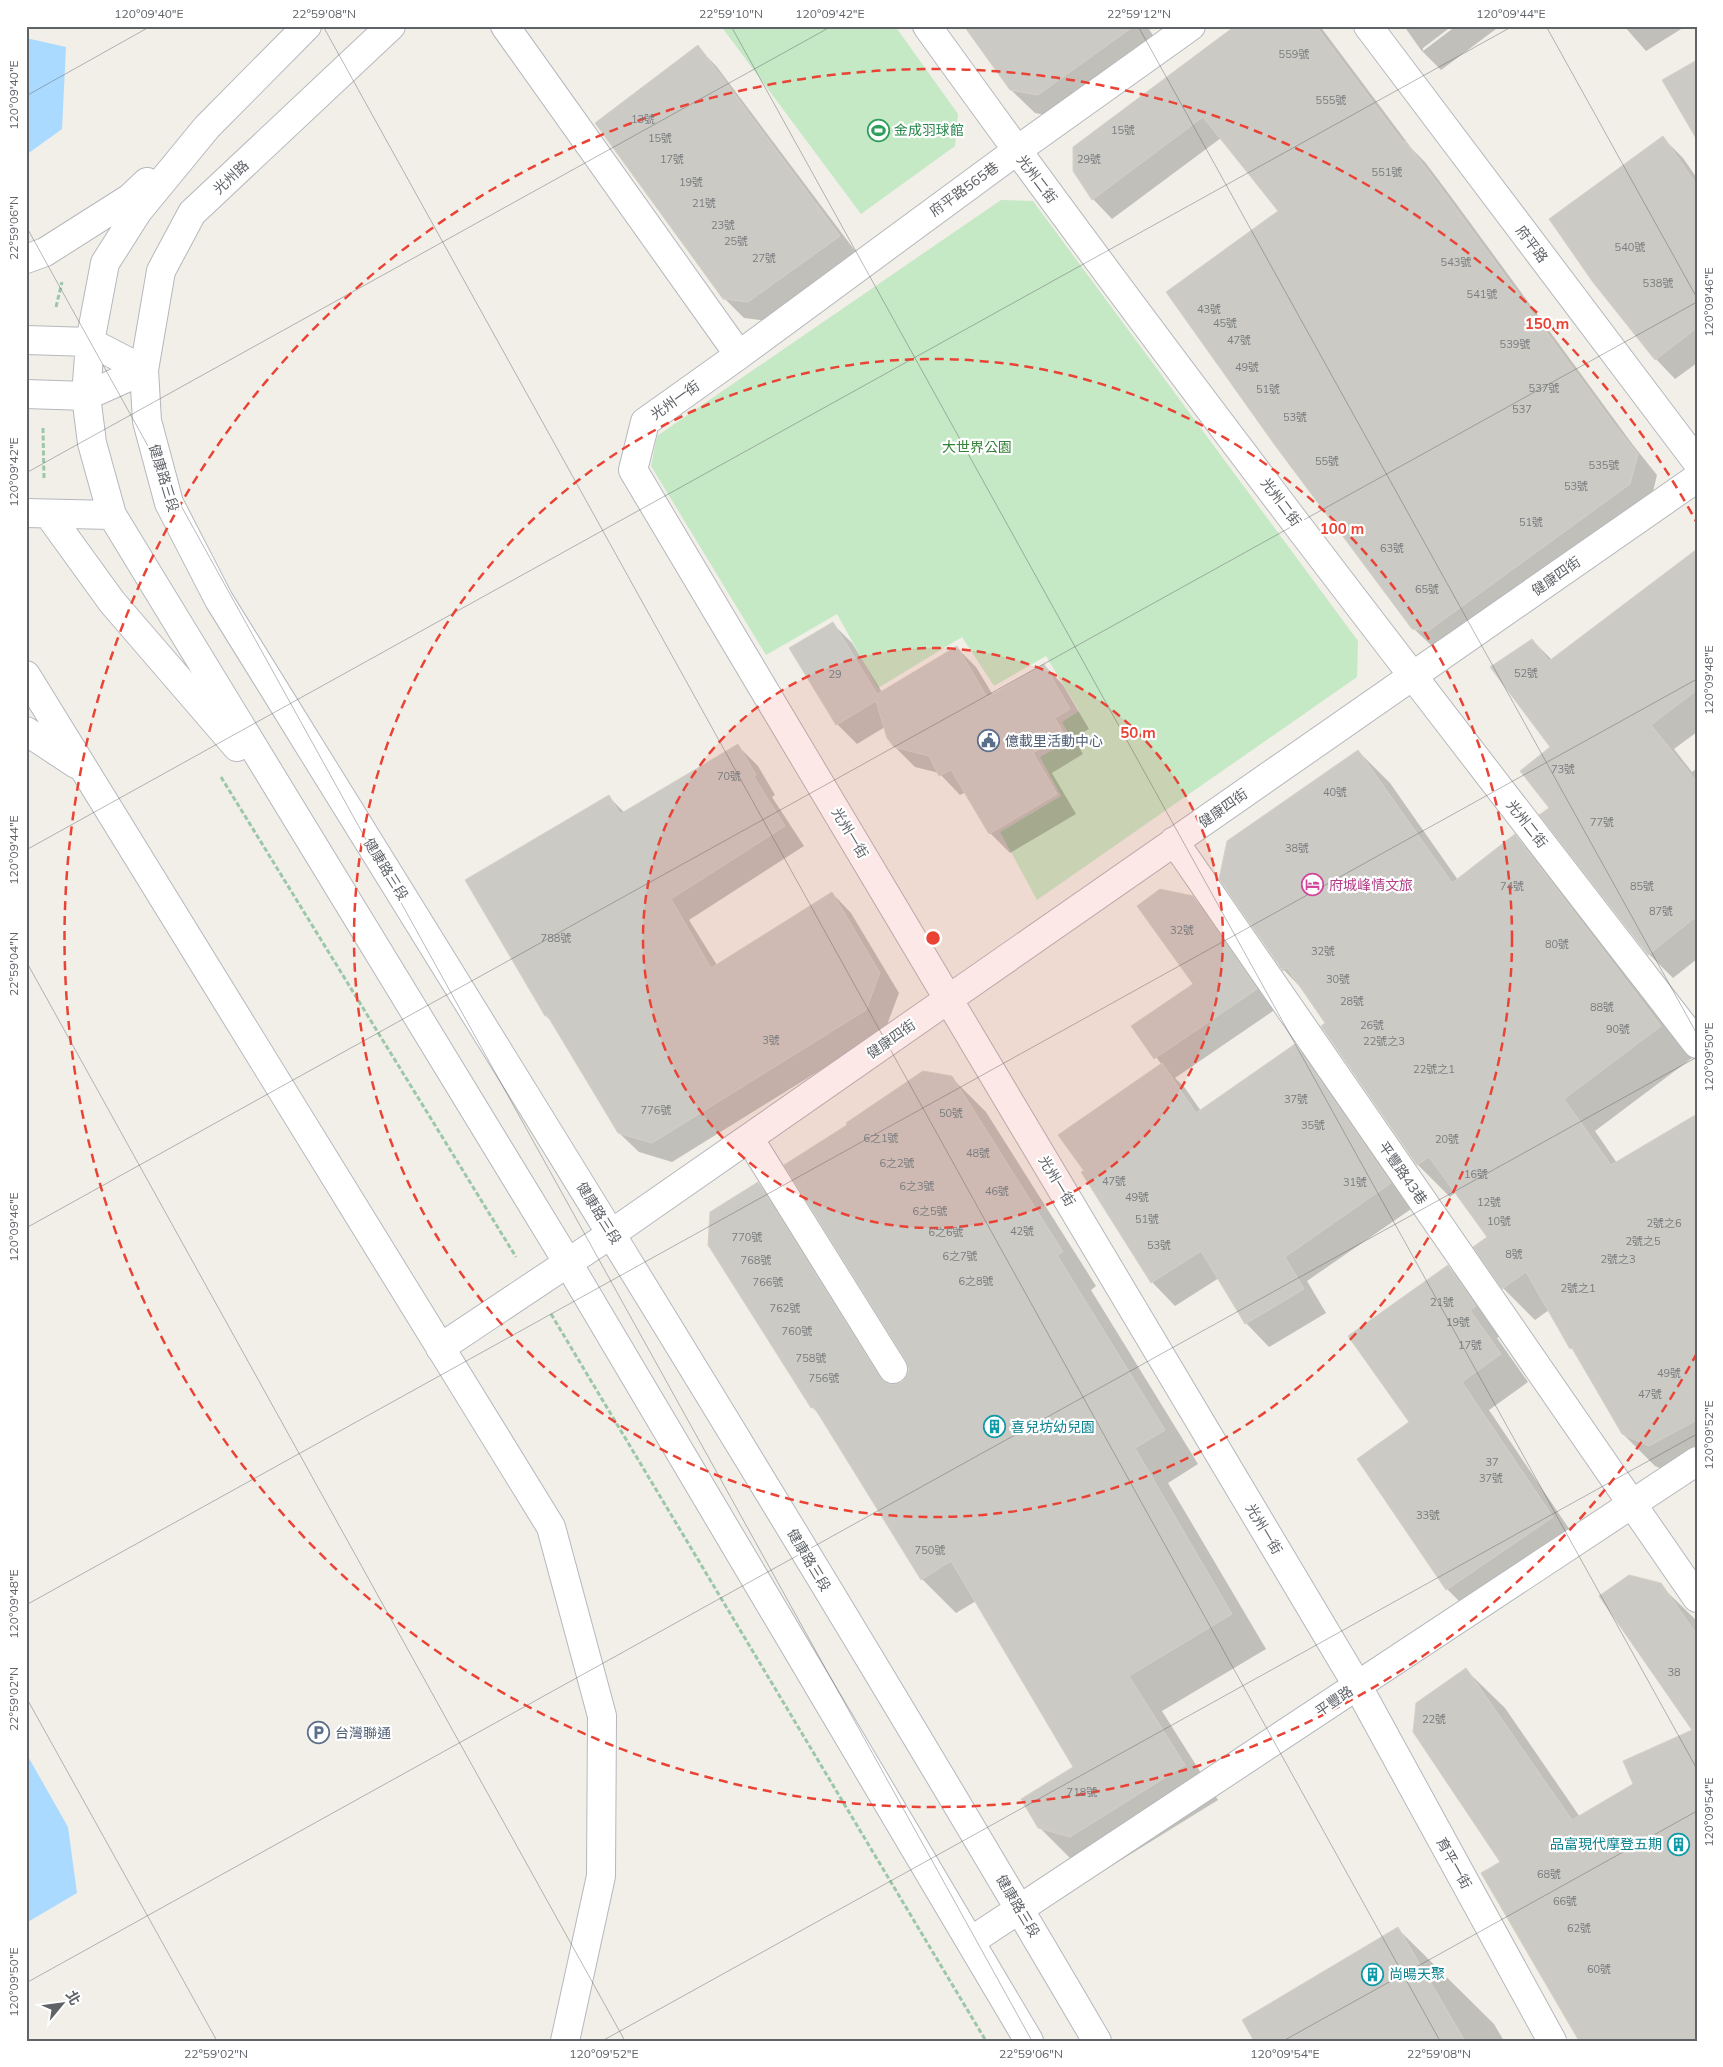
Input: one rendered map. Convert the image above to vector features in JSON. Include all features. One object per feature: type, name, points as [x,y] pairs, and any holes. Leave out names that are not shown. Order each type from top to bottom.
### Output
[{"type":"street","points":[[26,259],[45,252],[130,198],[207,127],[307,26]]},
{"type":"street","name":"光州路","points":[[144,370],[160,271],[192,213],[391,26]]},
{"type":"street","points":[[505,26],[739,355]]},
{"type":"street","name":"光州二街","points":[[927,26],[1016,151],[1412,676],[1697,1044]]},
{"type":"street","name":"府平路565巷","points":[[739,355],[1016,151],[1191,26]]},
{"type":"street","name":"府平路","points":[[1368,26],[1697,462]]},
{"type":"street","points":[[207,127],[138,211],[105,263],[90,342],[86,396],[92,443],[112,515],[568,1264],[1029,2041]]},
{"type":"street","points":[[26,340],[90,342],[144,370]]},
{"type":"street","name":"光州一街","points":[[739,355],[645,422],[633,470],[1357,1685]]},
{"type":"street","points":[[26,394],[86,396],[144,370]]},
{"type":"street","name":"健康路三段","points":[[144,370],[148,421],[169,503],[220,600],[611,1234],[1020,1909],[1097,2041]]},
{"type":"street","name":"健康四街","points":[[440,1348],[568,1264],[1697,478]]},
{"type":"street","points":[[38,514],[112,515]]},
{"type":"street","points":[[38,514],[292,810]]},
{"type":"street","points":[[26,675],[551,1527],[602,1716],[601,1876],[565,2041]]},
{"type":"street","points":[[26,731],[84,769]]},
{"type":"street","name":"平豐路43巷","points":[[1174,841],[1697,1598]]},
{"type":"street","points":[[749,1138],[893,1369]]},
{"type":"street","name":"平豐路","points":[[971,1941],[1697,1461]]},
{"type":"street","name":"育平一街","points":[[1357,1685],[1552,2041]]},
{"type":"green space","name":"金成羽球館","points":[[721,26],[895,26],[958,114],[955,146],[861,214]]},
{"type":"green space","name":"大世界公園","points":[[1001,200],[1033,201],[1358,641],[1357,677],[1037,900],[1000,832],[1061,796],[1040,757],[1071,739],[1062,722],[1079,711],[1046,656],[994,686],[962,637],[878,688],[837,614],[766,655],[651,466],[657,436]]},
{"type":"water","points":[[26,38],[66,47],[62,129],[26,155]]},
{"type":"water","points":[[26,1753],[68,1827],[77,1893],[26,1923]]},
{"type":"building","points":[[964,26],[1134,26],[1038,95],[1010,90]]},
{"type":"building","points":[[1235,26],[1316,26],[1403,142],[1405,141],[1433,177],[1638,454],[1630,484],[1428,631],[1412,629],[1274,444],[1166,292],[1278,211],[1203,117],[1092,200],[1073,171],[1073,147]]},
{"type":"building","points":[[698,45],[840,236],[748,302],[723,299],[595,123]]},
{"type":"building","points":[[1697,60],[1697,140],[1662,80]]},
{"type":"building","points":[[1663,136],[1697,185],[1697,328],[1655,360],[1592,281],[1549,219]]},
{"type":"building","points":[[1697,549],[1697,690],[1651,725],[1697,782],[1697,916],[1648,955],[1539,815],[1549,808],[1520,771],[1550,747],[1490,667],[1532,639],[1549,661]]},
{"type":"building","name":"億載里活動中心","points":[[833,622],[877,694],[957,646],[987,697],[1044,664],[1070,709],[1055,718],[1064,734],[1033,753],[1057,794],[989,834],[951,770],[939,776],[929,756],[894,747],[887,738],[876,701],[836,725],[789,648]]},
{"type":"building","points":[[738,744],[756,775],[754,777],[785,826],[671,899],[711,968],[832,892],[880,973],[866,1010],[652,1143],[618,1133],[547,1015],[545,1016],[465,880],[609,795],[620,814]]},
{"type":"building","points":[[1358,750],[1452,883],[1515,834],[1661,1026],[1564,1099],[1611,1165],[1697,1114],[1697,1420],[1649,1446],[1622,1434],[1526,1272],[1502,1289],[1473,1247],[1487,1237],[1429,1157],[1417,1165],[1321,1026],[1325,1023],[1287,968],[1283,971],[1219,879],[1227,841]]},
{"type":"building","points":[[1160,889],[1193,896],[1257,989],[1154,1059],[1131,1026],[1193,984],[1137,906]]},
{"type":"building","points":[[1295,1044],[1391,1183],[1285,1257],[1304,1289],[1245,1324],[1201,1251],[1151,1283],[1081,1172],[1084,1171],[1058,1135],[1162,1063],[1196,1113]]},
{"type":"building","points":[[923,1071],[952,1076],[1063,1252],[1057,1255],[1165,1430],[1135,1448],[1232,1614],[1129,1676],[1185,1765],[1070,1837],[1038,1828],[1021,1799],[1073,1767],[951,1561],[921,1580],[814,1407],[811,1408],[708,1245],[710,1212],[758,1182],[880,1377],[885,1382],[893,1385],[902,1382],[907,1376],[909,1369],[906,1361],[784,1165],[847,1125],[846,1123]]},
{"type":"building","points":[[1448,1265],[1476,1306],[1470,1310],[1501,1354],[1462,1382],[1553,1517],[1446,1590],[1357,1459],[1409,1422],[1348,1336]]},
{"type":"building","points":[[1629,1575],[1661,1583],[1697,1635],[1697,2041],[1579,2041],[1481,1873],[1500,1862],[1413,1732],[1416,1703],[1466,1668],[1572,1820],[1633,1784],[1623,1761],[1692,1730],[1599,1596]]},
{"type":"building","name":"尚暘天聚","points":[[1398,1927],[1465,2041],[1254,2041],[1242,2020]]},
{"type":"place","name":"金成羽球館","points":[[878,130]]},
{"type":"place","name":"億載里活動中心","points":[[989,741]]},
{"type":"place","name":"府城峰情文旅","points":[[1313,885]]},
{"type":"place","name":"喜兒坊幼兒園","points":[[995,1427]]},
{"type":"place","name":"台灣聯通","points":[[319,1733]]},
{"type":"place","name":"品富現代摩登五期","points":[[1678,1844]]},
{"type":"place","name":"尚暘天聚","points":[[1373,1974]]}]
